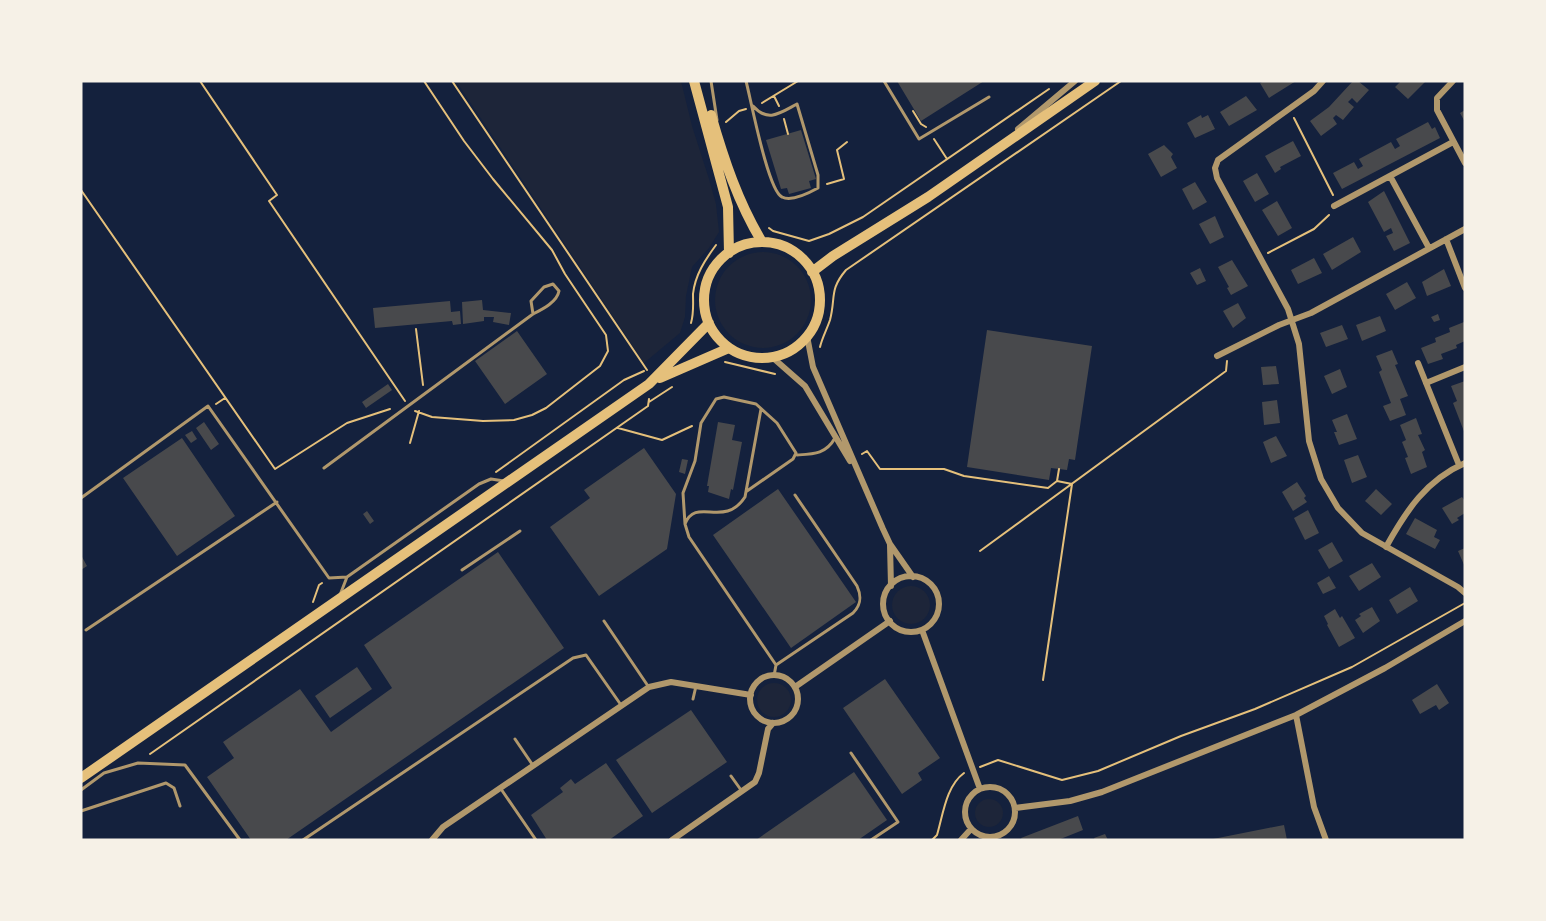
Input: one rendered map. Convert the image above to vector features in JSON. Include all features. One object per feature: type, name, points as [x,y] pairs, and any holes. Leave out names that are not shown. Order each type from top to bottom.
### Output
[{"type":"main road","points":[[694,81],[728,207],[729,253]]},
{"type":"main road","points":[[702,81],[726,169],[740,202],[762,242]]},
{"type":"main road","points":[[812,272],[833,256],[928,197],[1095,81]]},
{"type":"main road","points":[[762,242],[777,244],[791,250],[803,260],[812,272],[819,288],[820,305],[816,321],[807,336],[791,350],[772,357],[757,358],[742,355],[729,348],[717,337],[709,323],[704,304],[706,284],[714,266],[729,253],[745,245],[762,242]]},
{"type":"main road","points":[[652,382],[709,323]]},
{"type":"main road","points":[[81,778],[652,382],[729,348]]},
{"type":"street","points":[[988,155],[1075,81]]},
{"type":"street","points":[[1323,81],[1218,160],[1215,168],[1217,177],[1288,309],[1299,344],[1309,441],[1321,479],[1338,508],[1362,533],[1458,586],[1465,593]]},
{"type":"street","points":[[1453,81],[1437,98],[1437,110],[1465,163]]},
{"type":"street","points":[[1334,206],[1453,142]]},
{"type":"street","points":[[1390,176],[1429,248]]},
{"type":"street","points":[[1216,356],[1291,320],[1311,313],[1465,229]]},
{"type":"street","points":[[1446,239],[1465,288]]},
{"type":"street","points":[[807,336],[813,367],[890,544],[913,577]]},
{"type":"street","points":[[772,357],[805,386],[862,479]]},
{"type":"street","points":[[1386,547],[1405,514],[1420,494],[1450,469],[1462,464],[1418,363]]},
{"type":"street","points":[[1426,383],[1465,367]]},
{"type":"street","points":[[890,544],[891,586],[884,604],[890,621],[905,631],[922,630],[934,621],[939,601],[933,587],[927,582],[913,577],[901,579],[891,586]]},
{"type":"street","points":[[795,687],[890,621]]},
{"type":"street","points":[[1015,808],[1070,801],[1102,792],[1296,715],[1385,668],[1465,621]]},
{"type":"street","points":[[922,630],[980,789]]},
{"type":"street","points":[[774,676],[786,678],[795,687],[798,700],[794,713],[785,721],[766,722],[756,714],[751,695],[759,682],[774,676]]},
{"type":"street","points":[[432,840],[443,827],[649,687],[671,682],[751,695]]},
{"type":"street","points":[[1296,715],[1314,807],[1326,840]]},
{"type":"street","points":[[672,840],[742,792],[758,778],[768,729],[773,723]]},
{"type":"street","points":[[991,787],[1002,790],[1011,798],[1015,808],[1012,824],[1001,835],[985,837],[971,829],[964,815],[971,795],[980,789],[991,787]]},
{"type":"street","points":[[961,840],[971,829]]},
{"type":"lane","points":[[711,81],[720,146]]},
{"type":"lane","points":[[746,81],[774,187],[785,199],[813,190],[818,186],[818,176],[797,104],[768,116],[761,114],[753,106]]},
{"type":"lane","points":[[884,81],[920,139],[989,97]]},
{"type":"lane","points":[[324,468],[407,405],[533,314],[542,310],[558,297],[559,291],[553,284],[544,287],[531,301],[533,314]]},
{"type":"lane","points":[[774,676],[776,665],[685,530],[683,493],[694,461],[700,427],[716,399],[724,397],[756,404],[777,423],[796,455]]},
{"type":"lane","points":[[81,498],[208,406],[329,578],[347,577],[479,484],[491,479],[508,482]]},
{"type":"lane","points":[[685,524],[693,512],[700,510],[719,514],[732,510],[741,503],[747,491],[761,409]]},
{"type":"lane","points":[[747,491],[796,455],[819,453],[831,445],[836,437]]},
{"type":"lane","points":[[776,665],[853,613],[861,600],[857,586],[795,495]]},
{"type":"lane","points":[[86,630],[277,502]]},
{"type":"lane","points":[[462,570],[520,531]]},
{"type":"lane","points":[[338,599],[347,577]]},
{"type":"lane","points":[[604,621],[649,687]]},
{"type":"lane","points":[[303,840],[573,658],[586,655],[621,706]]},
{"type":"lane","points":[[693,699],[696,686]]},
{"type":"lane","points":[[515,739],[533,766]]},
{"type":"lane","points":[[851,753],[898,822],[871,840]]},
{"type":"lane","points":[[81,790],[104,773],[138,763],[185,765],[240,840]]},
{"type":"lane","points":[[731,776],[742,792]]},
{"type":"lane","points":[[81,811],[166,783],[174,788],[180,806]]},
{"type":"lane","points":[[500,788],[536,840]]},
{"type":"path","points":[[81,190],[275,469],[347,423],[407,405],[268,201],[277,195],[200,81]]},
{"type":"path","points":[[410,443],[419,412],[432,417],[483,421],[514,420],[532,415],[546,408],[600,366],[608,351],[606,335],[565,274],[552,250],[471,150],[424,81]]},
{"type":"path","points":[[138,763],[648,406],[652,382],[647,370],[452,81]]},
{"type":"path","points":[[726,122],[739,111],[764,103],[798,81]]},
{"type":"path","points":[[820,351],[830,319],[833,293],[837,281],[846,270],[1121,81]]},
{"type":"path","points":[[764,224],[773,231],[809,241],[824,236],[863,217],[1052,87]]},
{"type":"path","points":[[910,107],[947,159]]},
{"type":"path","points":[[1260,257],[1314,229],[1329,215],[1334,206],[1333,193],[1289,108]]},
{"type":"path","points":[[818,186],[844,180],[837,150],[847,142]]},
{"type":"path","points":[[689,330],[693,316],[693,293],[697,275],[706,258],[718,243]]},
{"type":"path","points":[[416,329],[424,393]]},
{"type":"path","points":[[980,551],[1226,371],[1227,359],[1224,352]]},
{"type":"path","points":[[723,362],[762,370],[783,378]]},
{"type":"path","points":[[479,484],[624,380],[655,364]]},
{"type":"path","points":[[648,403],[679,382]]},
{"type":"path","points":[[210,408],[225,398]]},
{"type":"path","points":[[617,428],[662,440],[690,426],[700,427]]},
{"type":"path","points":[[853,459],[867,451],[880,470],[944,469],[964,476],[1048,488],[1057,481],[1059,469]]},
{"type":"path","points":[[1057,481],[1072,484]]},
{"type":"path","points":[[1043,680],[1072,484]]},
{"type":"path","points":[[932,840],[937,835],[951,789],[957,778],[973,770],[998,760],[1062,780],[1098,771],[1181,736],[1255,709],[1352,667],[1465,603]]},
{"type":"shaded area","points":[[456,81],[681,81],[716,204],[719,232],[709,248],[692,267],[686,296],[685,317],[680,333],[644,363]]},
{"type":"shaded area","points":[[763,252],[781,256],[797,266],[807,282],[811,300],[807,318],[797,334],[781,344],[763,348],[745,344],[729,334],[719,318],[715,300],[719,282],[729,266],[745,256]]},
{"type":"shaded area","points":[[911,586],[924,592],[930,605],[924,618],[911,624],[898,618],[892,605],[898,592]]},
{"type":"shaded area","points":[[774,683],[786,688],[791,700],[786,712],[774,717],[762,712],[757,700],[762,688]]},
{"type":"shaded area","points":[[989,799],[999,803],[1003,813],[999,823],[989,827],[979,823],[975,813],[979,803]]},
{"type":"building","points":[[897,81],[984,81],[921,121]]},
{"type":"building","points":[[1296,81],[1269,98],[1260,83]]},
{"type":"building","points":[[1353,81],[1358,81],[1369,90],[1357,103],[1352,98],[1348,102],[1354,107],[1343,120],[1336,115],[1333,118],[1337,124],[1321,136],[1310,121],[1329,107]]},
{"type":"building","points":[[1401,81],[1426,81],[1408,99],[1395,87]]},
{"type":"building","points":[[1246,96],[1257,110],[1229,126],[1220,112]]},
{"type":"building","points":[[1465,110],[1465,122],[1460,113]]},
{"type":"building","points":[[1201,115],[1202,118],[1208,115],[1215,129],[1195,138],[1187,123]]},
{"type":"building","points":[[1428,122],[1432,129],[1435,127],[1440,138],[1342,189],[1333,173],[1354,162],[1358,169],[1363,166],[1359,159],[1391,142],[1395,149],[1400,146],[1396,139]]},
{"type":"building","points":[[801,130],[816,179],[809,181],[811,188],[789,194],[787,188],[781,189],[766,140]]},
{"type":"building","points":[[1293,141],[1301,156],[1280,167],[1281,169],[1275,173],[1265,156]]},
{"type":"building","points":[[1164,145],[1173,154],[1171,157],[1177,168],[1161,177],[1148,154]]},
{"type":"building","points":[[1257,173],[1269,194],[1255,202],[1243,181]]},
{"type":"building","points":[[1195,182],[1207,202],[1193,210],[1182,189]]},
{"type":"building","points":[[1384,191],[1410,243],[1394,251],[1386,236],[1393,233],[1391,228],[1384,232],[1368,202]]},
{"type":"building","points":[[1277,201],[1292,228],[1278,236],[1262,210]]},
{"type":"building","points":[[1215,216],[1224,237],[1210,244],[1199,224]]},
{"type":"building","points":[[1353,237],[1361,252],[1332,270],[1323,254]]},
{"type":"building","points":[[1314,258],[1322,273],[1298,284],[1291,270]]},
{"type":"building","points":[[1232,260],[1248,286],[1231,295],[1218,267]]},
{"type":"building","points":[[1200,268],[1206,281],[1197,285],[1190,273]]},
{"type":"building","points":[[1444,269],[1451,286],[1427,296],[1422,282]]},
{"type":"building","points":[[1407,282],[1416,298],[1395,310],[1386,294]]},
{"type":"building","points":[[482,300],[483,310],[511,313],[509,325],[493,322],[494,317],[484,317],[484,321],[463,324],[462,302]]},
{"type":"building","points":[[450,301],[451,312],[460,311],[461,324],[453,325],[452,321],[375,328],[373,308]]},
{"type":"building","points":[[1238,303],[1246,318],[1233,328],[1223,311]]},
{"type":"building","points":[[1438,314],[1440,320],[1434,322],[1431,317]]},
{"type":"building","points":[[1380,316],[1386,331],[1362,341],[1356,325]]},
{"type":"building","points":[[1464,322],[1465,341],[1456,345],[1457,348],[1441,354],[1443,359],[1428,364],[1421,348],[1436,342],[1435,338],[1450,332],[1449,328]]},
{"type":"building","points":[[1342,325],[1348,339],[1326,347],[1320,333]]},
{"type":"building","points":[[987,330],[1092,346],[1075,460],[1069,459],[1067,470],[1051,468],[1049,480],[967,467]]},
{"type":"building","points":[[517,331],[547,374],[505,404],[475,361]]},
{"type":"building","points":[[1392,350],[1398,364],[1395,365],[1408,396],[1400,399],[1406,415],[1390,421],[1383,406],[1391,403],[1379,372],[1382,370],[1376,356]]},
{"type":"building","points":[[1276,366],[1279,384],[1263,385],[1261,367]]},
{"type":"building","points":[[1340,369],[1347,387],[1332,394],[1324,376]]},
{"type":"building","points":[[1465,381],[1465,434],[1453,403],[1457,401],[1451,386]]},
{"type":"building","points":[[388,384],[392,390],[366,408],[362,402]]},
{"type":"building","points":[[1277,400],[1280,423],[1264,425],[1262,402]]},
{"type":"building","points":[[1347,414],[1357,439],[1339,445],[1332,420]]},
{"type":"building","points":[[1416,418],[1422,434],[1418,435],[1425,450],[1422,452],[1427,467],[1411,474],[1402,442],[1406,440],[1400,425]]},
{"type":"building","points":[[204,422],[219,444],[211,450],[196,428]]},
{"type":"building","points":[[718,422],[735,425],[732,440],[742,442],[733,490],[731,489],[729,499],[708,492],[709,486],[707,486]]},
{"type":"building","points":[[192,431],[197,439],[191,443],[185,435]]},
{"type":"building","points":[[1276,436],[1287,456],[1271,463],[1263,442]]},
{"type":"building","points":[[182,438],[235,516],[177,556],[123,478]]},
{"type":"building","points":[[644,448],[676,494],[667,549],[599,596],[550,527],[590,498],[584,490]]},
{"type":"building","points":[[1358,455],[1367,477],[1352,483],[1344,460]]},
{"type":"building","points":[[682,459],[688,460],[685,474],[679,472]]},
{"type":"building","points":[[1297,482],[1307,502],[1293,511],[1282,492]]},
{"type":"building","points":[[778,489],[856,602],[791,648],[713,535]]},
{"type":"building","points":[[1376,489],[1392,504],[1381,515],[1365,501]]},
{"type":"building","points":[[1462,497],[1465,501],[1465,513],[1452,524],[1442,508]]},
{"type":"building","points":[[1308,510],[1319,533],[1305,540],[1294,518]]},
{"type":"building","points":[[367,511],[374,521],[370,524],[363,514]]},
{"type":"building","points":[[1415,518],[1437,530],[1434,537],[1440,540],[1435,549],[1406,534]]},
{"type":"building","points":[[1332,542],[1343,561],[1329,569],[1318,550]]},
{"type":"building","points":[[1465,548],[1465,567],[1458,551]]},
{"type":"building","points":[[498,552],[564,648],[286,840],[251,840],[207,777],[234,758],[223,742],[300,689],[331,732],[392,688],[364,645]]},
{"type":"building","points":[[81,555],[87,566],[81,570]]},
{"type":"building","points":[[1372,563],[1381,577],[1359,591],[1349,576]]},
{"type":"building","points":[[1329,576],[1336,588],[1323,594],[1317,583]]},
{"type":"building","points":[[1410,587],[1418,601],[1397,614],[1389,600]]},
{"type":"building","points":[[1372,607],[1380,621],[1363,633],[1355,620],[1361,616],[1359,614]]},
{"type":"building","points":[[1335,609],[1355,638],[1339,647],[1324,616]]},
{"type":"building","points":[[357,667],[372,689],[330,718],[315,696]]},
{"type":"building","points":[[885,679],[940,758],[918,773],[922,780],[902,794],[843,708]]},
{"type":"building","points":[[1437,684],[1449,703],[1439,710],[1436,705],[1420,714],[1412,700]]},
{"type":"building","points":[[691,710],[727,762],[652,813],[616,760]]},
{"type":"building","points":[[606,763],[643,816],[609,840],[547,840],[531,815],[563,792],[560,788],[571,779],[575,784]]},
{"type":"building","points":[[854,772],[887,820],[858,840],[756,840]]},
{"type":"building","points":[[1078,816],[1083,830],[1058,840],[1022,840],[1021,838]]},
{"type":"building","points":[[1284,825],[1287,840],[1213,840],[1213,839]]},
{"type":"building","points":[[1105,834],[1108,840],[1095,840],[1094,838]]}]
